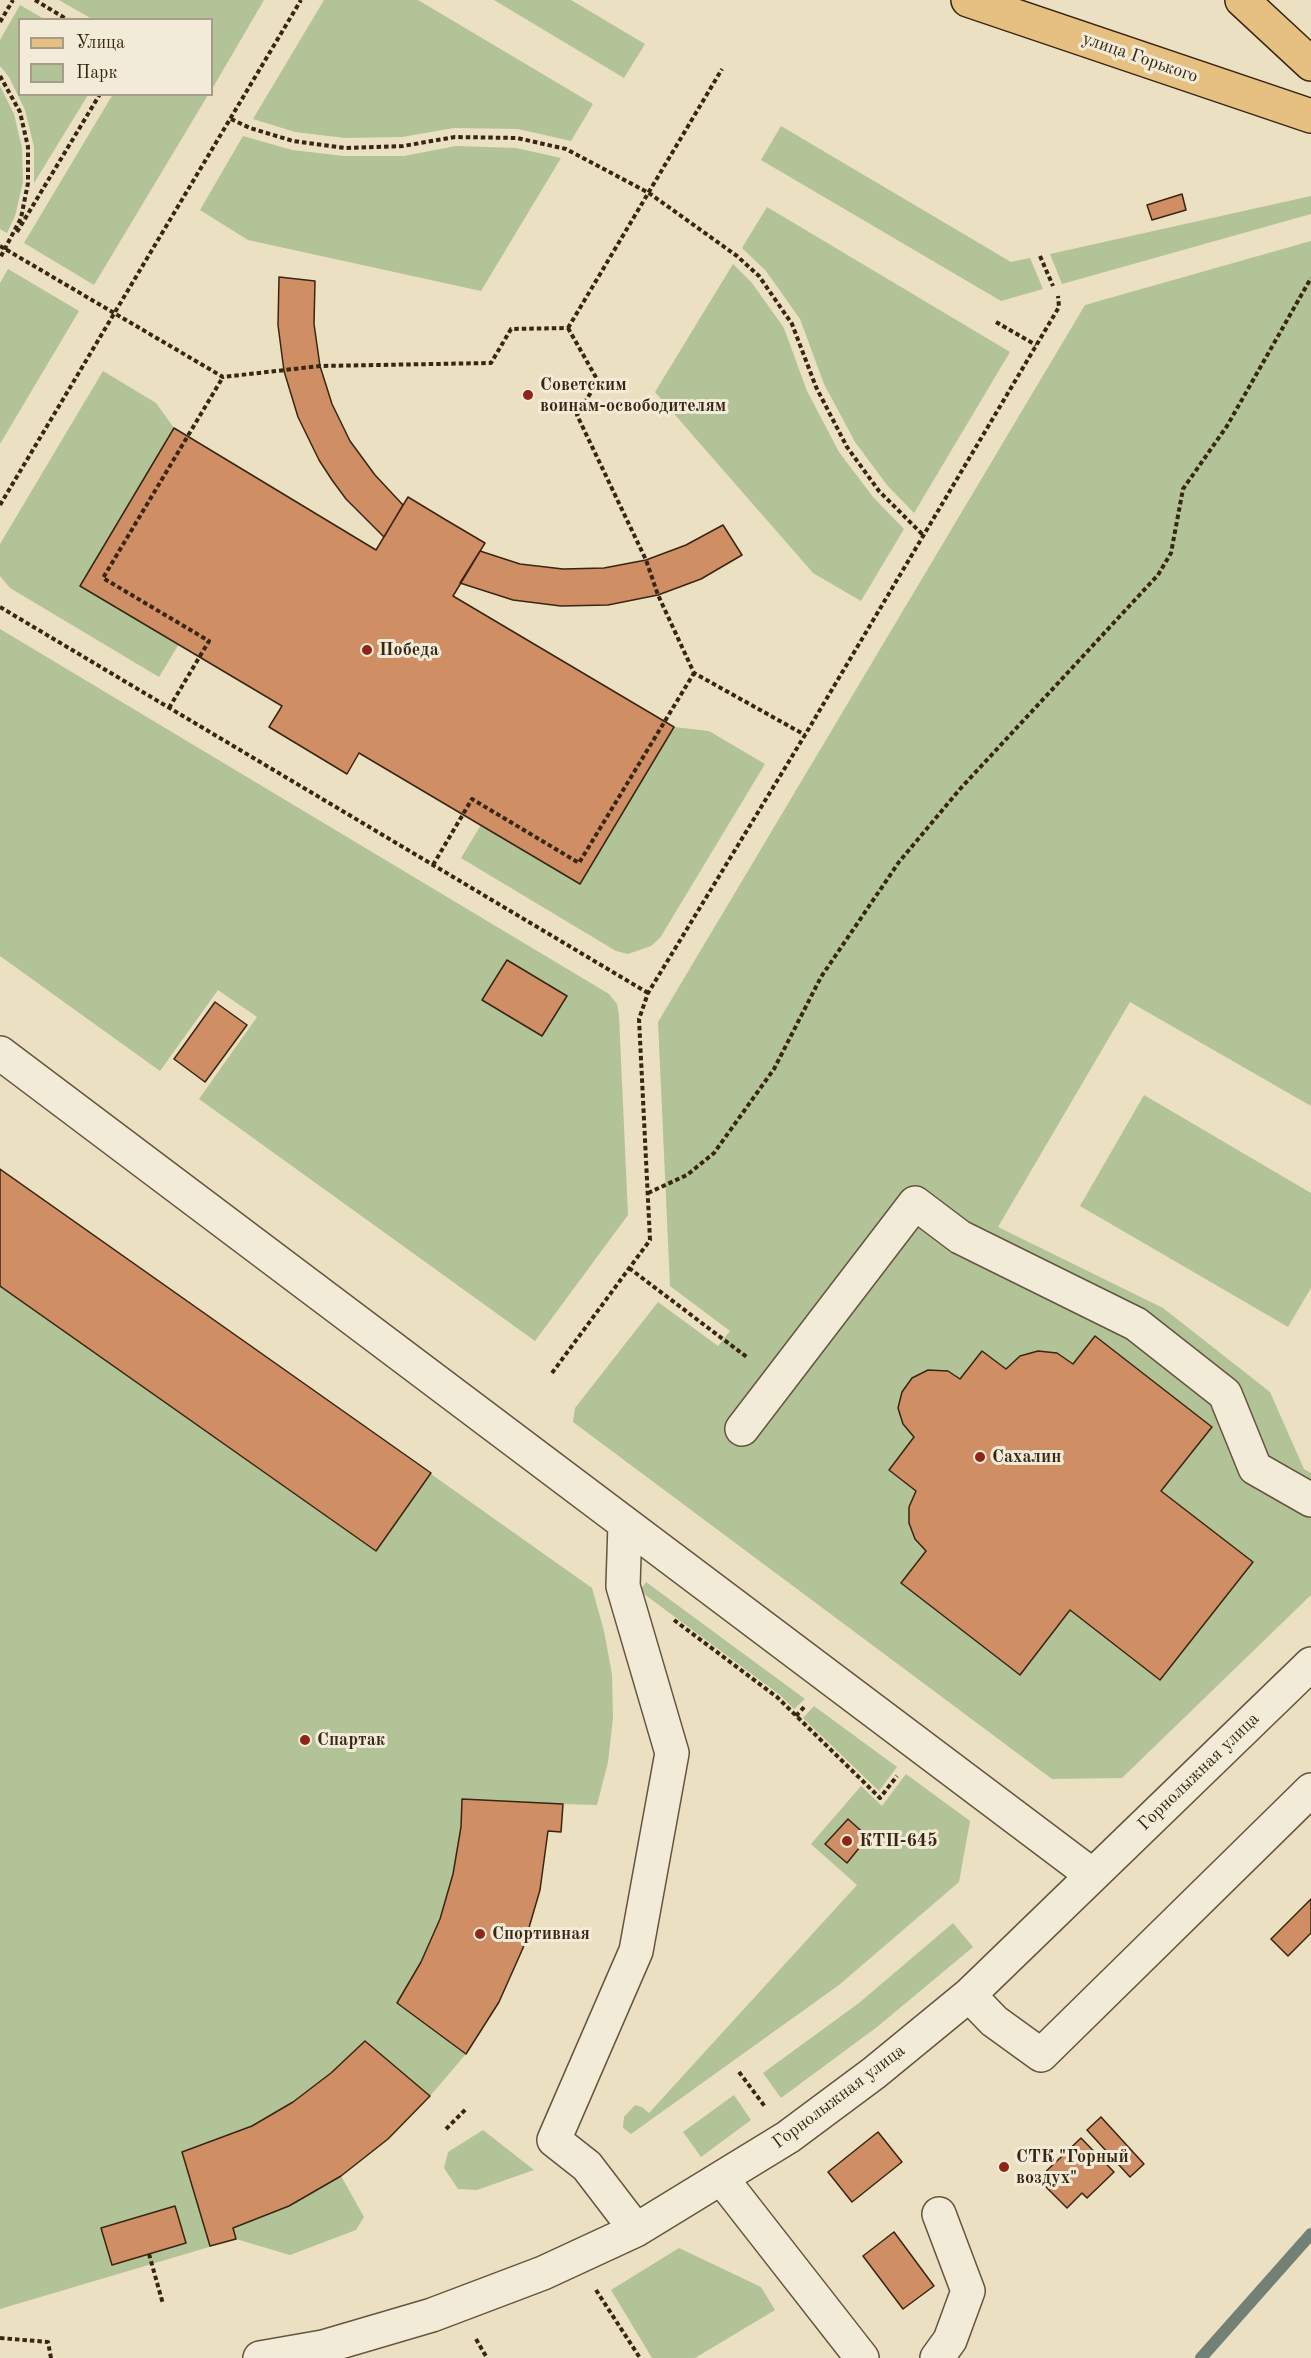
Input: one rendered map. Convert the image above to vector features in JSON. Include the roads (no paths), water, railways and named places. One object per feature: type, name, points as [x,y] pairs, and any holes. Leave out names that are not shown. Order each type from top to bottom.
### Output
[{"type":"main road","name":"улица Горького","points":[[968,0],[1311,116]]},
{"type":"main road","points":[[1242,0],[1311,63]]},
{"type":"street","points":[[0,1053],[127,1146],[1092,1875]]},
{"type":"street","points":[[742,1429],[915,1203],[960,1237],[1136,1324],[1225,1394],[1255,1468],[1311,1500]]},
{"type":"street","points":[[625,1524],[623,1586],[672,1753],[636,1951],[554,2140],[589,2168],[636,2230]]},
{"type":"street","name":"Горнолыжная улица","points":[[260,2358],[323,2347],[432,2315],[543,2273],[636,2230],[788,2137],[874,2073],[969,1995],[1311,1664]]},
{"type":"street","points":[[969,1995],[994,2021],[1041,2055],[1311,1790]]},
{"type":"street","points":[[722,2179],[861,2358]]},
{"type":"street","points":[[937,2358],[950,2340],[968,2291],[939,2214]]},
{"type":"waterway","points":[[1201,2358],[1311,2234]]},
{"type":"place","name":"Советским воинам-освободителям","points":[[528,395]]},
{"type":"place","name":"Победа","points":[[367,650]]},
{"type":"place","name":"Сахалин","points":[[980,1457]]},
{"type":"place","name":"Спартак","points":[[305,1740]]},
{"type":"place","name":"КТП-645","points":[[847,1841]]},
{"type":"place","name":"Спортивная","points":[[480,1934]]},
{"type":"place","name":"СТК \"Горный воздух\"","points":[[1004,2167]]}]
